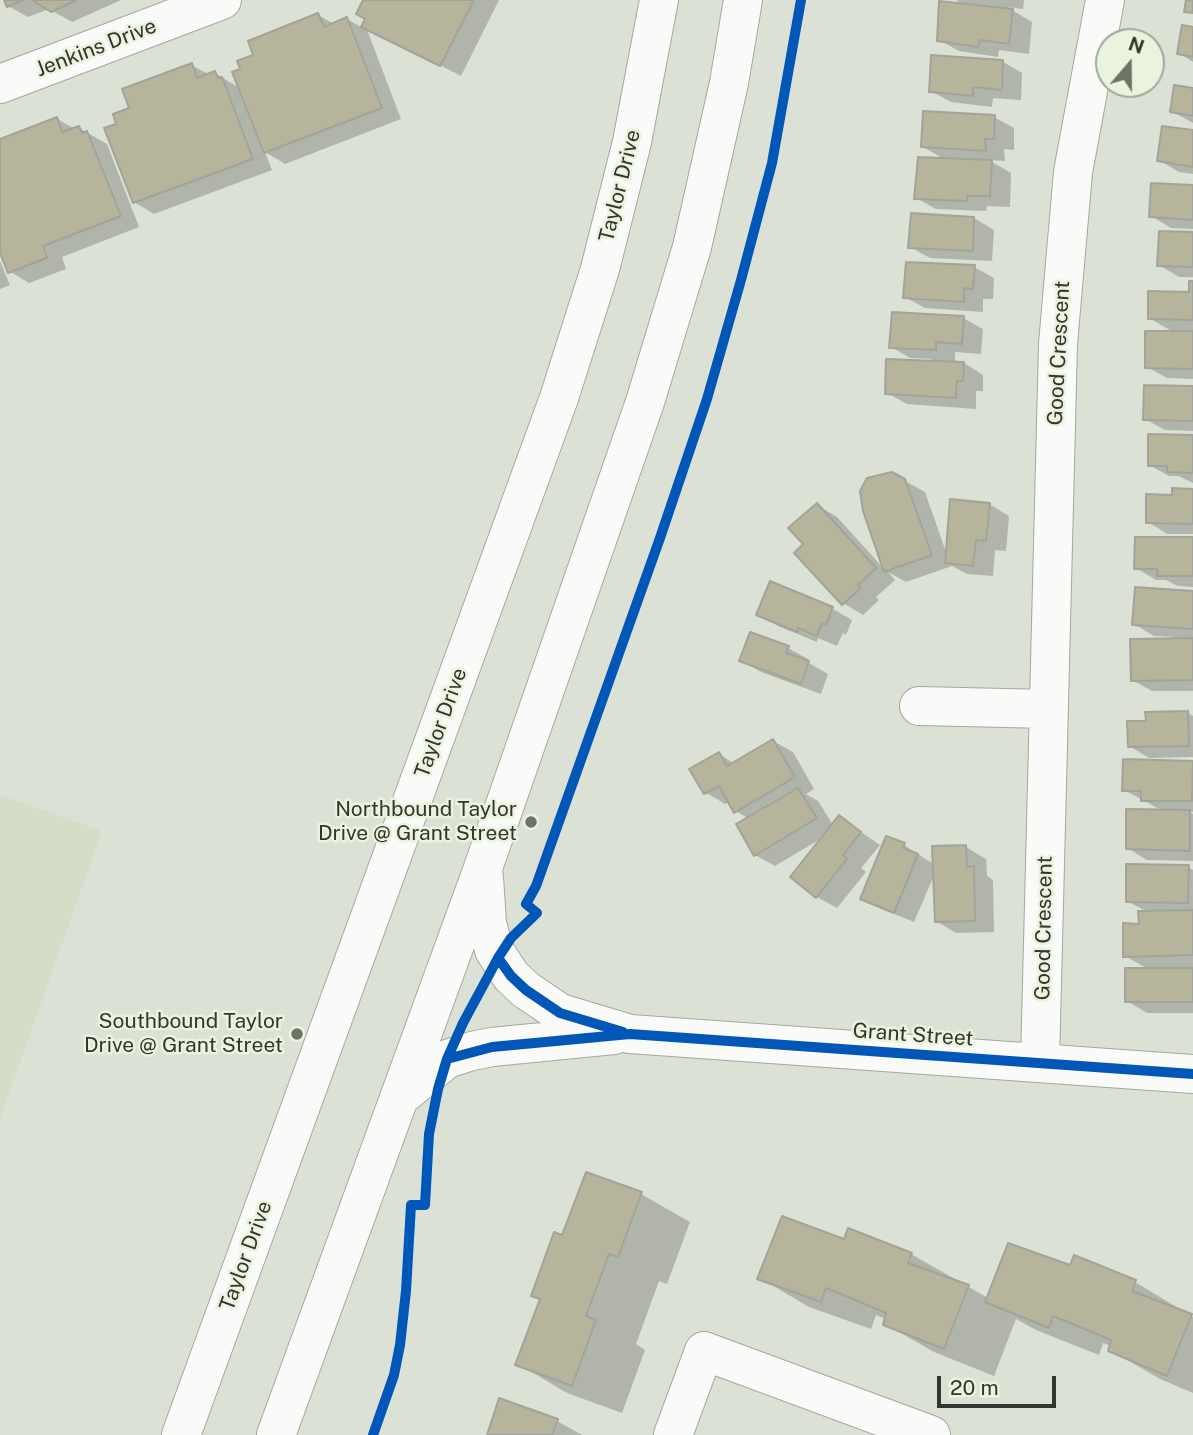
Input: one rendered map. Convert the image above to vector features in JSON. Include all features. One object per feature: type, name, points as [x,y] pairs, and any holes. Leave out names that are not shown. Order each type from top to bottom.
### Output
[{"type":"main road","name":"Jenkins Drive","points":[[3,73],[222,0]]},
{"type":"main road","name":"Taylor Drive","points":[[181,1435],[559,398],[600,269],[629,155],[659,0]]},
{"type":"main road","points":[[276,1435],[483,868],[645,402],[688,260],[729,83],[743,0]]},
{"type":"main road","name":"Good Crescent","points":[[1040,1063],[1058,344],[1073,172],[1105,0]]},
{"type":"main road","points":[[919,706],[1048,709]]},
{"type":"main road","points":[[483,868],[491,936],[498,958],[511,975],[526,990],[560,1013],[630,1034]]},
{"type":"main road","points":[[400,1097],[447,1059],[472,1051],[492,1046],[630,1034]]},
{"type":"main road","name":"Grant Street","points":[[630,1034],[1193,1074]]},
{"type":"main road","points":[[673,1435],[704,1351],[931,1435]]},
{"type":"shaded area","points":[[0,795],[102,831],[0,1119]]},
{"type":"building","points":[[4,0],[23,0],[7,7]]},
{"type":"building","points":[[32,0],[77,0],[51,12]]},
{"type":"building","points":[[363,0],[474,0],[440,66],[361,27],[365,19],[356,14]]},
{"type":"building","points":[[1186,0],[1193,0],[1193,13],[1184,12]]},
{"type":"building","points":[[939,1],[1013,9],[1009,44],[980,40],[978,47],[937,41]]},
{"type":"building","points":[[318,13],[324,27],[347,17],[382,108],[264,153],[232,72],[240,69],[237,61],[253,55],[248,41]]},
{"type":"building","points":[[1182,25],[1193,27],[1193,57],[1177,54]]},
{"type":"building","points":[[931,55],[1003,60],[1002,90],[973,87],[973,96],[929,92]]},
{"type":"building","points":[[192,63],[197,78],[215,71],[218,78],[222,77],[253,159],[133,203],[104,128],[116,124],[113,114],[129,108],[122,89]]},
{"type":"building","points":[[1174,85],[1193,88],[1193,116],[1170,112]]},
{"type":"building","points":[[923,111],[995,115],[994,139],[985,139],[986,151],[921,147]]},
{"type":"building","points":[[57,117],[62,132],[79,126],[82,133],[87,131],[121,216],[43,246],[47,258],[8,273],[0,253],[0,139]]},
{"type":"building","points":[[1162,126],[1193,130],[1193,167],[1157,161]]},
{"type":"building","points":[[918,157],[992,160],[990,196],[967,196],[967,201],[914,199]]},
{"type":"building","points":[[1151,183],[1193,185],[1193,220],[1149,217]]},
{"type":"building","points":[[911,213],[974,217],[973,251],[908,248]]},
{"type":"building","points":[[1159,231],[1193,232],[1193,267],[1157,266]]},
{"type":"building","points":[[906,262],[975,265],[973,289],[964,288],[964,302],[903,298]]},
{"type":"building","points":[[1189,281],[1193,281],[1193,320],[1148,319],[1148,291],[1189,292]]},
{"type":"building","points":[[892,312],[964,316],[962,344],[936,342],[936,350],[889,348]]},
{"type":"building","points":[[1145,331],[1193,331],[1193,369],[1145,368]]},
{"type":"building","points":[[886,359],[964,362],[963,381],[957,381],[956,398],[885,394]]},
{"type":"building","points":[[1144,385],[1193,386],[1193,421],[1143,420]]},
{"type":"building","points":[[1148,434],[1193,435],[1193,473],[1167,472],[1167,466],[1148,466]]},
{"type":"building","points":[[892,472],[905,479],[932,555],[884,572],[863,511],[860,491],[867,478]]},
{"type":"building","points":[[1172,488],[1193,489],[1193,524],[1146,523],[1146,494],[1172,495]]},
{"type":"building","points":[[950,499],[990,503],[986,541],[976,540],[973,566],[945,563]]},
{"type":"building","points":[[817,503],[876,568],[858,585],[861,588],[842,605],[794,553],[803,544],[788,528]]},
{"type":"building","points":[[1135,537],[1193,537],[1193,576],[1157,576],[1157,569],[1134,569]]},
{"type":"building","points":[[770,581],[833,607],[826,625],[822,623],[817,636],[798,628],[797,632],[756,615]]},
{"type":"building","points":[[1135,587],[1193,591],[1193,629],[1132,625]]},
{"type":"building","points":[[750,632],[789,646],[786,653],[809,661],[801,684],[739,661]]},
{"type":"building","points":[[1193,638],[1193,680],[1131,681],[1130,639]]},
{"type":"building","points":[[1188,711],[1189,746],[1128,747],[1127,721],[1146,721],[1145,712]]},
{"type":"building","points":[[773,739],[795,777],[734,813],[719,786],[704,794],[689,769],[719,752],[727,766]]},
{"type":"building","points":[[1123,759],[1193,761],[1192,801],[1141,801],[1141,791],[1122,791]]},
{"type":"building","points":[[798,788],[817,818],[754,856],[736,824]]},
{"type":"building","points":[[1126,809],[1190,810],[1190,851],[1126,849]]},
{"type":"building","points":[[839,815],[861,832],[843,855],[847,859],[816,898],[790,877]]},
{"type":"building","points":[[886,836],[905,843],[903,848],[918,854],[894,913],[860,899]]},
{"type":"building","points":[[966,845],[967,867],[974,866],[975,921],[935,922],[932,846]]},
{"type":"building","points":[[1126,864],[1189,865],[1188,903],[1126,902]]},
{"type":"building","points":[[1193,910],[1193,955],[1123,957],[1123,923],[1139,924],[1138,911]]},
{"type":"building","points":[[1125,968],[1193,968],[1193,1002],[1125,1002]]},
{"type":"building","points":[[586,1172],[642,1192],[618,1257],[609,1254],[586,1316],[596,1320],[572,1386],[515,1365],[540,1299],[531,1296],[554,1232],[562,1235]]},
{"type":"building","points":[[782,1216],[844,1239],[848,1228],[912,1253],[908,1263],[969,1285],[944,1349],[883,1325],[886,1313],[826,1288],[821,1302],[757,1279]]},
{"type":"building","points":[[1008,1243],[1070,1265],[1074,1255],[1136,1280],[1132,1291],[1192,1314],[1167,1376],[1108,1351],[1111,1340],[1053,1316],[1049,1328],[985,1302]]},
{"type":"building","points":[[499,1398],[558,1419],[552,1435],[487,1435]]},
{"type":"cycle path","points":[[373,1435],[394,1375],[400,1345],[411,1205],[425,1205],[429,1134],[438,1089],[447,1059],[463,1023],[498,958],[511,938],[537,913],[526,904],[536,886],[707,399],[772,163],[801,0]]},
{"type":"cycle path","points":[[498,958],[526,990],[560,1013],[623,1032]]},
{"type":"cycle path","points":[[447,1059],[492,1047],[630,1034],[1193,1074]]},
{"type":"place","name":"Northbound Taylor Drive @ Grant Street","points":[[531,822]]},
{"type":"place","name":"Southbound Taylor Drive @ Grant Street","points":[[297,1034]]}]
